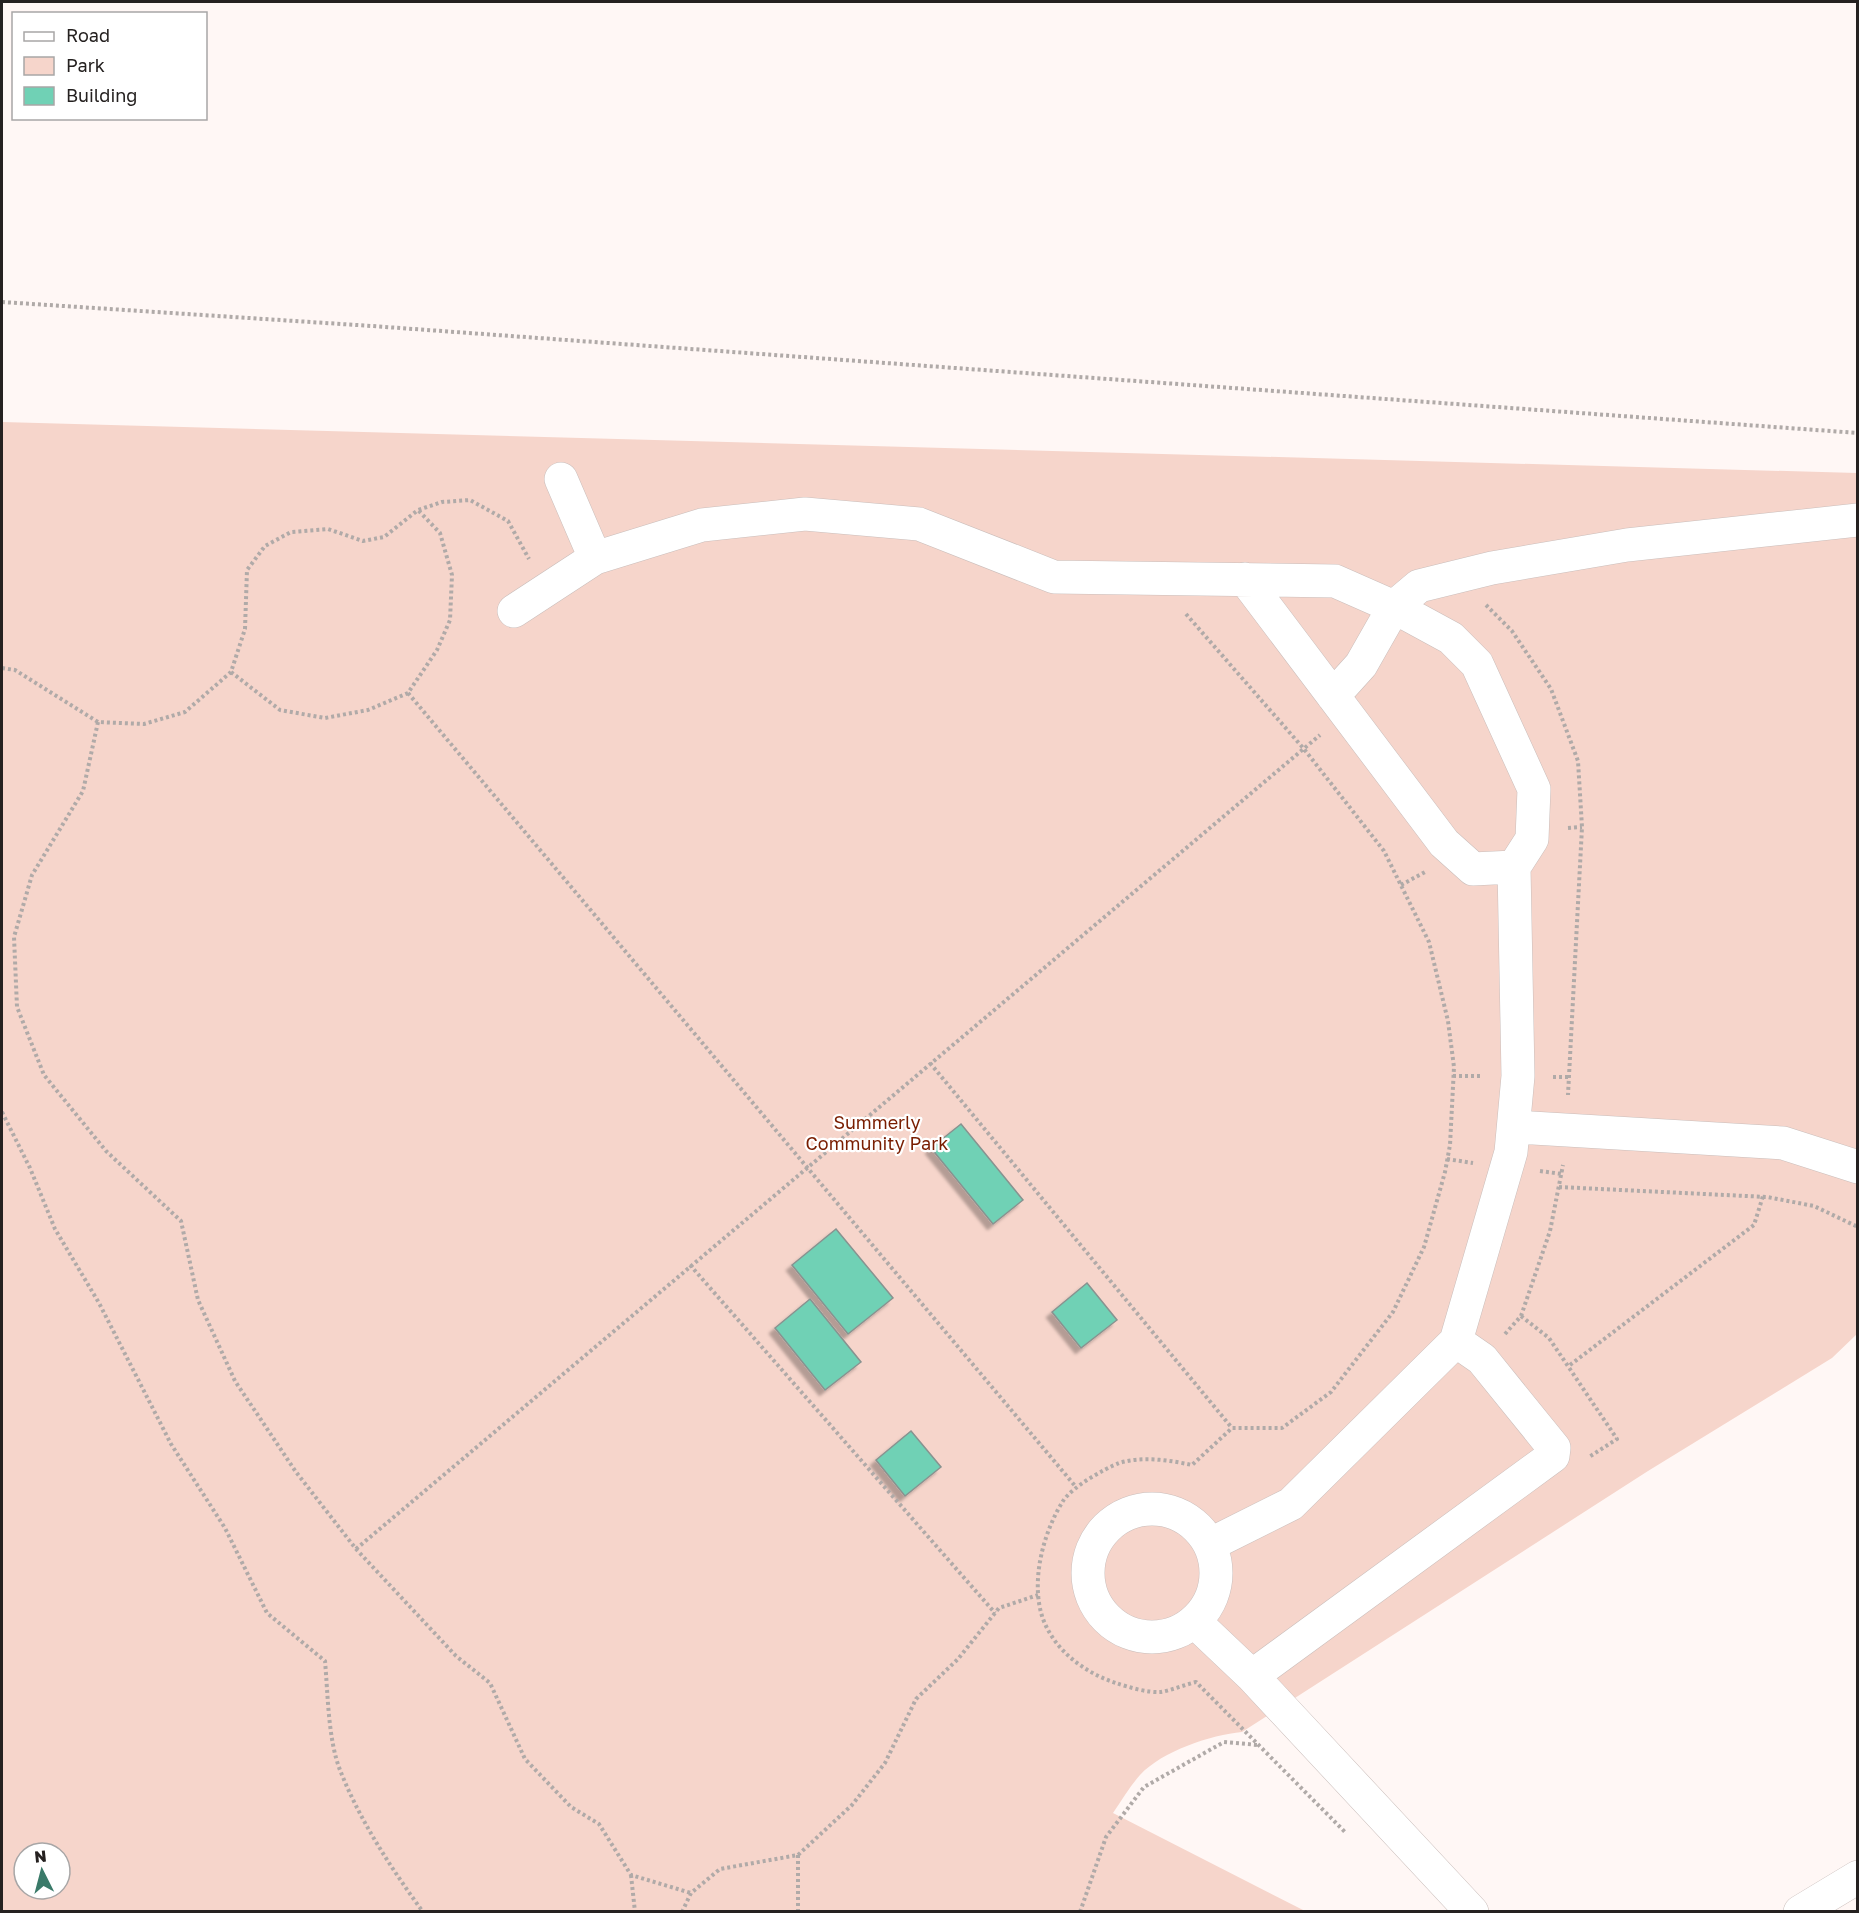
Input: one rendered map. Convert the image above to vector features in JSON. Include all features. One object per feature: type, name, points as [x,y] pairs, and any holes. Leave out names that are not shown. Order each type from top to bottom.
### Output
[{"type":"lane","points":[[561,479],[595,558]]},
{"type":"lane","points":[[514,611],[548,591],[595,558],[702,525],[805,514],[919,524],[1054,577],[1335,581],[1394,607],[1450,639],[1477,664],[1534,789],[1532,839],[1514,867],[1518,1076],[1511,1152],[1456,1341],[1291,1504],[1211,1544]]},
{"type":"lane","points":[[1333,696],[1361,665],[1394,607],[1419,586],[1492,568],[1627,545],[1857,520]]},
{"type":"lane","points":[[1245,579],[1444,843],[1473,869],[1514,867]]},
{"type":"lane","points":[[1514,1127],[1783,1143],[1857,1167]]},
{"type":"lane","points":[[1252,1676],[1553,1456],[1554,1448],[1482,1359],[1456,1341]]},
{"type":"lane","points":[[1150,1509],[1181,1514],[1198,1527],[1211,1544],[1217,1564],[1216,1585],[1208,1605],[1195,1622],[1177,1633],[1156,1637],[1135,1635],[1116,1626],[1100,1611],[1091,1592],[1088,1571],[1091,1550],[1103,1532],[1118,1517],[1150,1509]]},
{"type":"lane","points":[[1195,1622],[1252,1676],[1472,1911]]},
{"type":"lane","points":[[1800,1911],[1857,1877]]},
{"type":"path","points":[[2,302],[372,326],[1857,433]]},
{"type":"path","points":[[2,668],[15,670],[98,722],[144,724],[185,712],[231,672],[245,629],[247,570],[265,546],[291,532],[328,529],[363,541],[384,537],[418,510],[442,502],[470,500],[508,521],[548,591]]},
{"type":"path","points":[[231,672],[280,711],[325,718],[368,710],[408,693],[437,650],[450,620],[452,575],[440,533],[418,510]]},
{"type":"path","points":[[930,1063],[1232,1428],[1282,1428],[1331,1392],[1393,1312],[1424,1247],[1450,1145],[1454,1067],[1448,1021],[1429,942],[1384,851],[1304,749],[1183,610]]},
{"type":"path","points":[[408,693],[1076,1487]]},
{"type":"path","points":[[98,722],[83,791],[32,875],[14,937],[17,1006],[44,1075],[106,1151],[181,1221],[198,1299],[235,1381],[296,1472],[356,1549],[456,1656],[490,1683],[525,1759],[570,1807],[599,1824],[631,1875],[635,1911]]},
{"type":"path","points":[[356,1549],[806,1166],[1325,731]]},
{"type":"path","points":[[2,1113],[30,1168],[55,1229],[99,1303],[171,1444],[225,1528],[267,1613],[325,1661],[329,1716],[340,1768],[389,1865],[423,1911]]},
{"type":"path","points":[[1559,1187],[1763,1196],[1814,1206],[1857,1227]]},
{"type":"path","points":[[1569,1365],[1754,1225],[1763,1196]]},
{"type":"path","points":[[690,1265],[995,1613]]},
{"type":"path","points":[[1521,1316],[1549,1338],[1617,1439],[1588,1458]]},
{"type":"path","points":[[682,1911],[691,1893],[720,1869],[798,1855],[852,1805],[885,1763],[916,1699],[958,1659],[999,1608],[1038,1595]]},
{"type":"path","points":[[1080,1911],[1106,1837],[1144,1787],[1224,1742],[1259,1745]]},
{"type":"path","points":[[798,1855],[798,1911]]},
{"type":"path","points":[[631,1875],[691,1893]]},
{"type":"green space","name":"Summerly Community Park","points":[[2,422],[1857,473],[1857,1334],[1832,1358],[1648,1471],[1242,1732],[1188,1746],[1149,1766],[1129,1788],[1113,1813],[1305,1911],[2,1912]]},
{"type":"building","points":[[961,1124],[1023,1200],[993,1224],[931,1148]]},
{"type":"building","points":[[836,1229],[893,1298],[848,1334],[792,1265]]},
{"type":"building","points":[[1087,1283],[1117,1320],[1081,1348],[1052,1312]]},
{"type":"building","points":[[810,1299],[861,1362],[825,1390],[775,1328]]},
{"type":"building","points":[[911,1431],[941,1467],[905,1496],[876,1460]]}]
